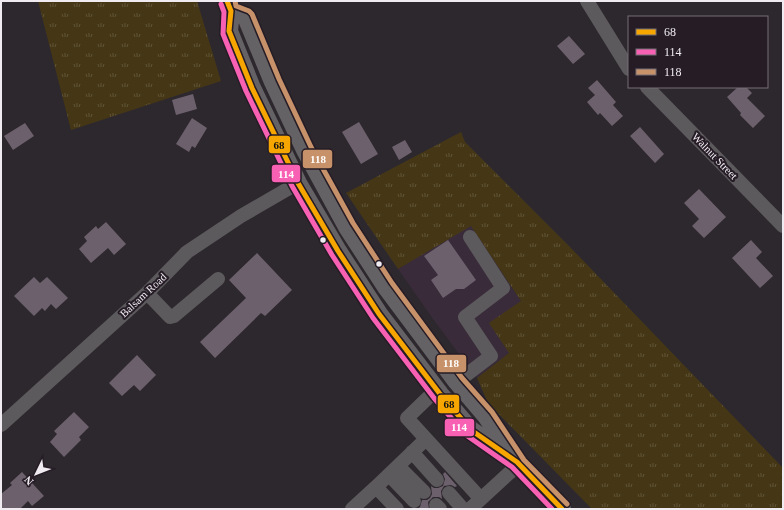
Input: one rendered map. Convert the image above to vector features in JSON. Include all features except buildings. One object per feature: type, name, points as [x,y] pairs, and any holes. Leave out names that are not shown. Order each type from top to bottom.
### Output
[{"type":"main road","points":[[229,6],[228,31],[252,88],[298,183],[338,251],[379,314],[436,390],[471,430],[519,464]]},
{"type":"main road","points":[[229,6],[246,17],[273,82],[305,150],[347,227],[386,287],[457,382],[486,416],[519,464],[562,509]]},
{"type":"main road","points":[[298,183],[308,187],[315,193],[361,262],[386,287]]},
{"type":"street","points":[[587,1],[628,67]]},
{"type":"street","name":"Walnut Street","points":[[648,88],[783,226]]},
{"type":"street","name":"Balsam Road","points":[[1,424],[147,293],[187,252],[241,216],[298,183]]},
{"type":"street","points":[[457,382],[490,356],[465,317],[502,288],[470,237]]},
{"type":"street","points":[[147,293],[170,317],[174,316],[218,279]]},
{"type":"street","points":[[436,390],[407,418],[481,499]]},
{"type":"street","points":[[352,509],[426,439]]},
{"type":"street","points":[[412,452],[437,480]]},
{"type":"street","points":[[470,509],[519,464]]},
{"type":"street","points":[[394,470],[419,496]]},
{"type":"street","points":[[376,487],[397,509]]},
{"type":"street","points":[[449,493],[463,509]]},
{"type":"shaded area","points":[[471,225],[521,301],[509,353],[477,378],[398,269]]},
{"type":"green space","points":[[38,1],[197,1],[221,81],[71,130]]},
{"type":"green space","points":[[461,132],[465,142],[570,247],[783,468],[783,509],[592,509],[488,403],[477,378],[509,353],[489,323],[521,301],[471,226],[398,269],[346,193]]},
{"type":"transit line","name":"68","points":[[227,1],[231,11],[229,31],[252,88],[298,183],[338,251],[379,314],[440,394],[471,430],[517,462],[562,509]]},
{"type":"transit line","name":"118","points":[[235,1],[236,6],[249,11],[252,14],[279,79],[311,147],[353,223],[392,283],[462,378],[492,412],[524,460],[567,504]]},
{"type":"transit line","name":"114","points":[[221,4],[224,12],[223,34],[246,91],[292,186],[332,255],[373,318],[434,398],[466,435],[512,467],[552,509]]}]
